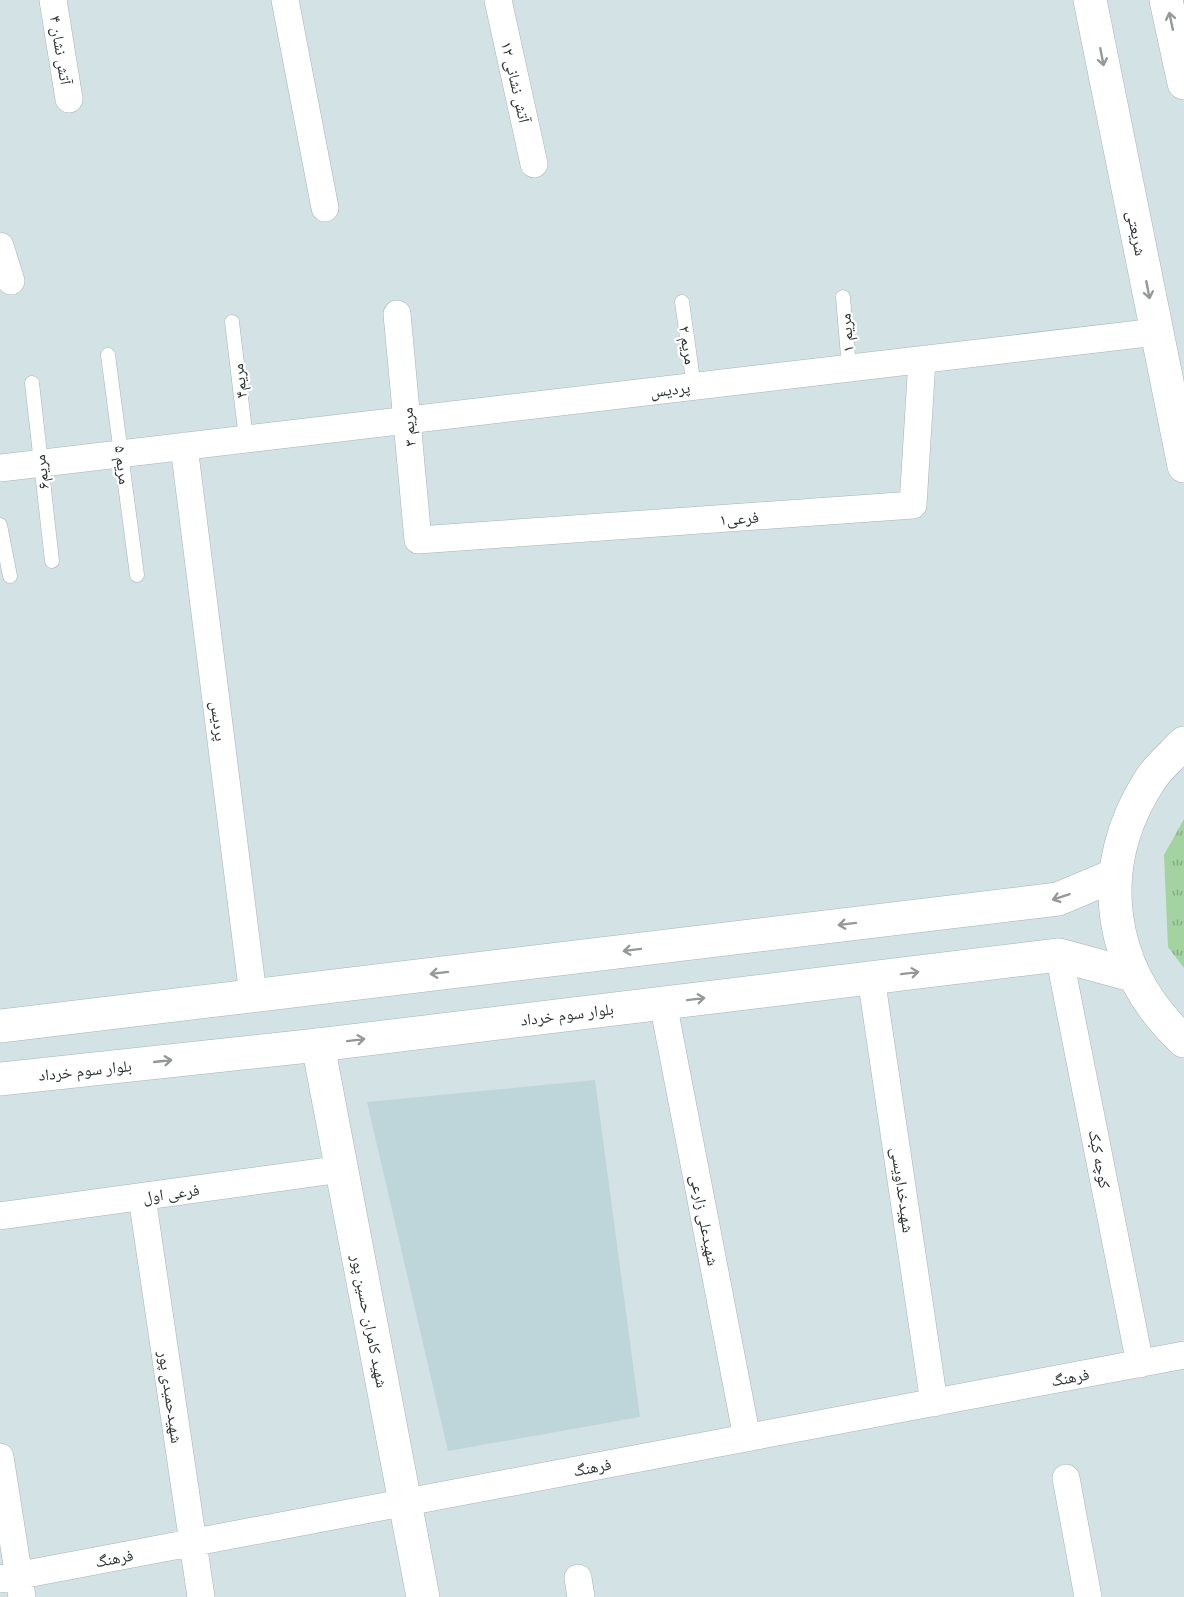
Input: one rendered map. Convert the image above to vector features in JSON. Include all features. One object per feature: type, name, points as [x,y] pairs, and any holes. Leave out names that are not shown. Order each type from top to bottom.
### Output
[{"type":"main road","name":"شریعتی","points":[[1090,0],[1184,466]]},
{"type":"main road","points":[[1166,0],[1184,83]]},
{"type":"main road","points":[[1184,743],[1150,779],[1126,824],[1115,875],[1117,926],[1132,975],[1159,1018],[1184,1041]]},
{"type":"main road","points":[[0,1026],[1058,899],[1115,875]]},
{"type":"main road","name":"بلوار سوم خرداد","points":[[0,1079],[318,1045],[1059,954],[1132,975]]},
{"type":"main road","name":"شهید کامران حسین پور","points":[[318,1045],[423,1597]]},
{"type":"street","name":"آتش نشان ۴","points":[[53,0],[69,99]]},
{"type":"street","points":[[285,0],[325,208]]},
{"type":"street","name":"آتش نشانی ۱۲","points":[[498,0],[534,164]]},
{"type":"street","points":[[0,246],[11,281]]},
{"type":"street","name":"مریم ۳","points":[[397,314],[418,540]]},
{"type":"street","name":"پردیس","points":[[0,468],[1156,332]]},
{"type":"street","name":"فرعی۱","points":[[418,540],[914,505],[922,360]]},
{"type":"street","name":"پردیس","points":[[184,446],[253,995]]},
{"type":"street","name":"کوچه کبک","points":[[1059,954],[1140,1364]]},
{"type":"street","name":"شهیدخداویسی","points":[[871,977],[934,1403]]},
{"type":"street","name":"شهیدعلی زارعی","points":[[663,1003],[747,1438]]},
{"type":"street","name":"فرعی اول","points":[[0,1216],[342,1169]]},
{"type":"street","name":"شهیدحمیدی پور","points":[[142,1197],[201,1597]]},
{"type":"street","name":"فرهنگ","points":[[14,1584],[193,1543],[1184,1355]]},
{"type":"street","points":[[0,1457],[14,1584]]},
{"type":"street","points":[[1066,1478],[1088,1597]]},
{"type":"lane","name":"مریم ۱","points":[[843,297],[849,368]]},
{"type":"lane","name":"مریم ۲","points":[[682,302],[694,387]]},
{"type":"lane","name":"مریم۴","points":[[232,322],[246,439]]},
{"type":"lane","name":"مریم ۵","points":[[108,355],[137,575]]},
{"type":"lane","name":"مریم۶","points":[[32,383],[52,561]]},
{"type":"lane","points":[[0,525],[10,576]]},
{"type":"shaded area","points":[[595,1080],[640,1417],[448,1451],[367,1102]]},
{"type":"green space","points":[[1184,819],[1184,968],[1168,947],[1164,855]]}]
